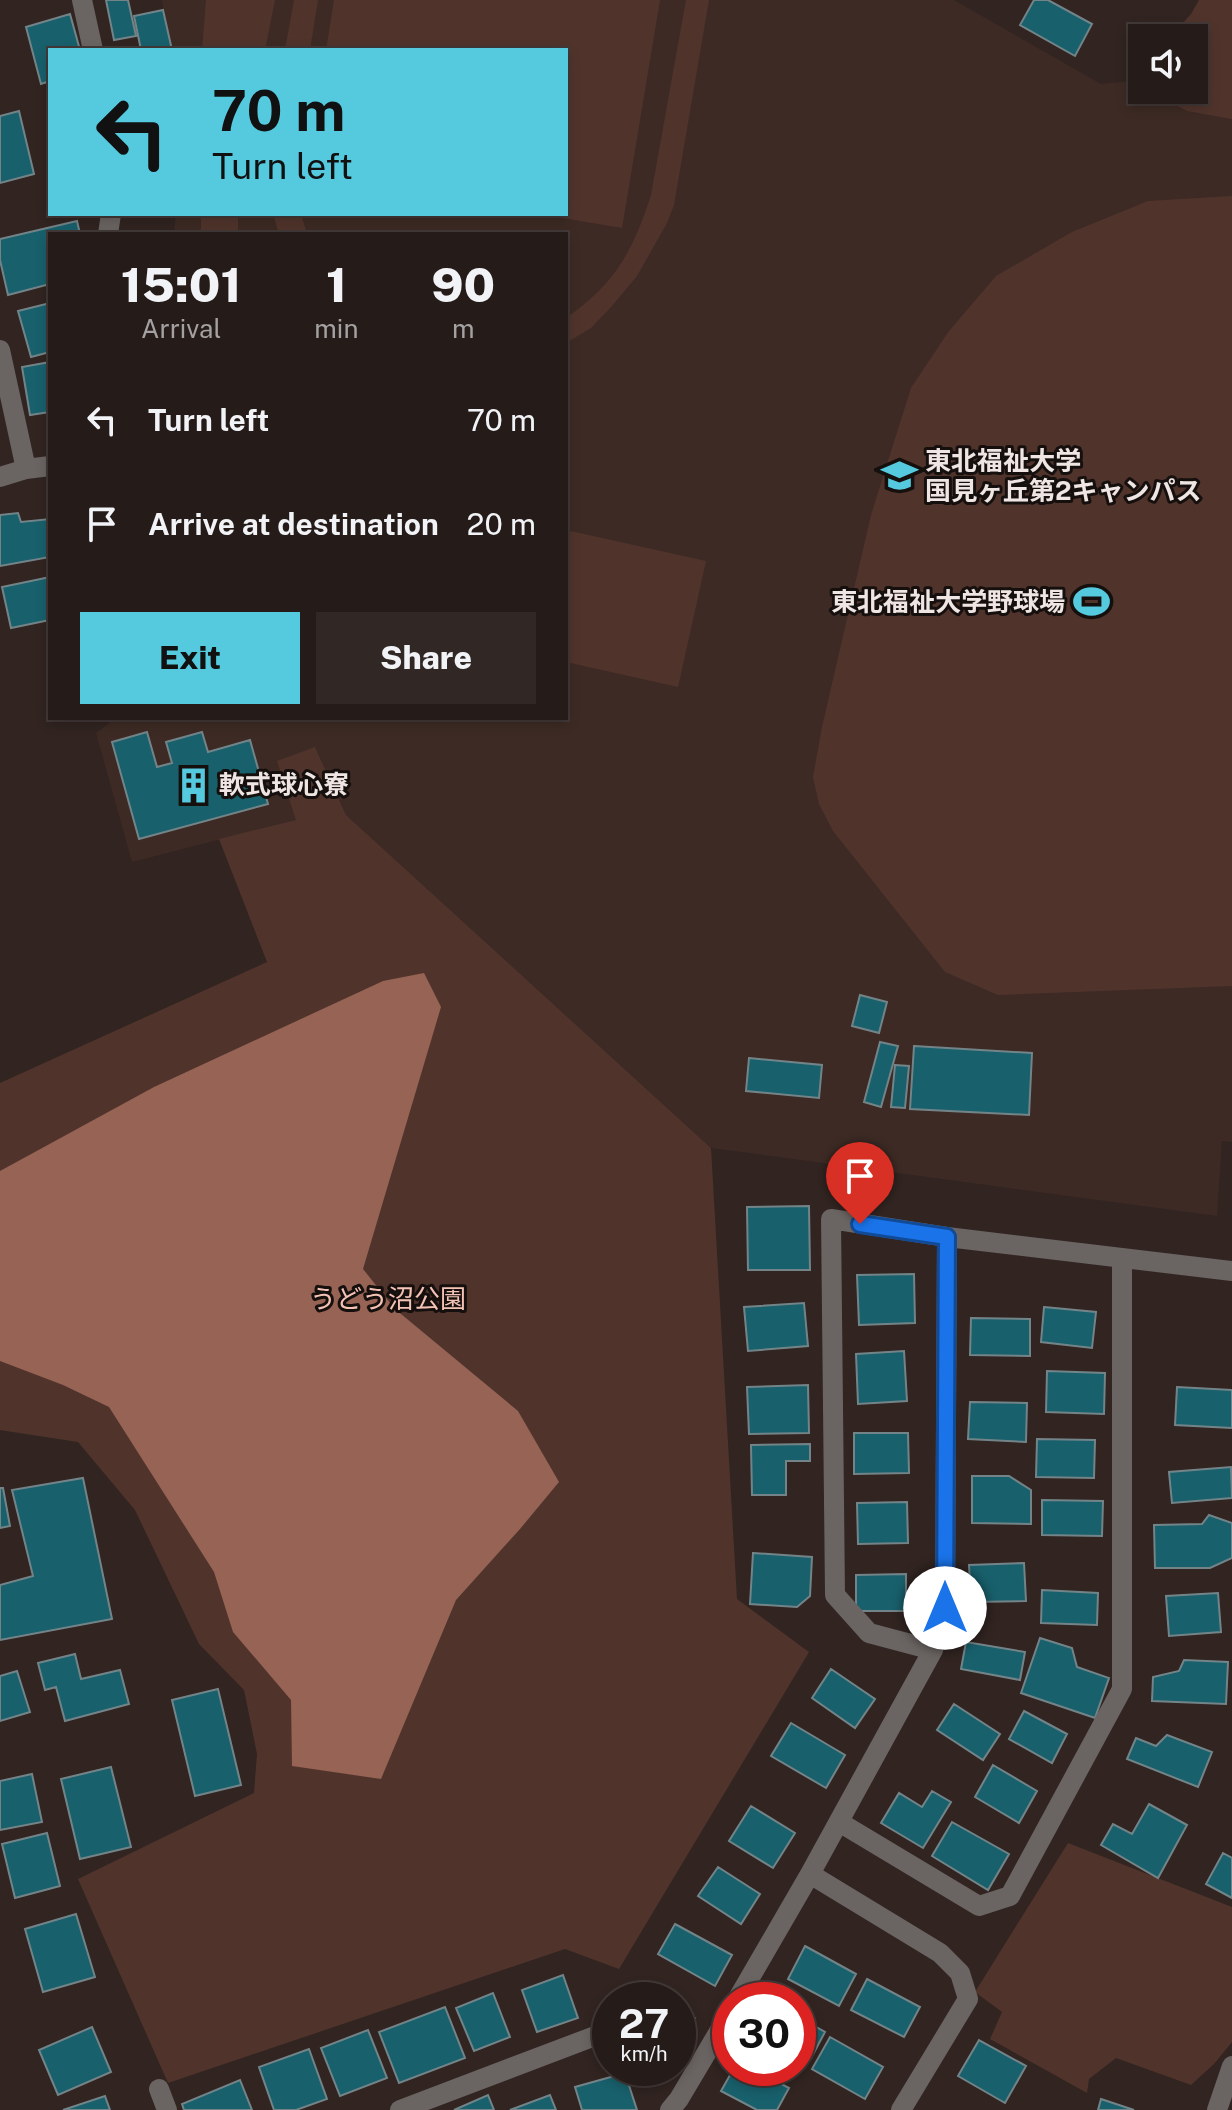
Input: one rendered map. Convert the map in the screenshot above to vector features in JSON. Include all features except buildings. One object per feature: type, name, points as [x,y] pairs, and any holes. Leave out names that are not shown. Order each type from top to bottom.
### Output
[{"type":"street","points":[[82,0],[93,48]]},
{"type":"street","points":[[0,350],[26,469]]},
{"type":"street","points":[[0,477],[48,466]]},
{"type":"street","points":[[933,1650],[869,1633],[835,1595],[831,1219],[947,1237],[1232,1271]]},
{"type":"street","points":[[747,1982],[933,1650],[945,1608],[947,1237]]},
{"type":"street","points":[[839,1822],[979,1906],[1010,1896],[1122,1689],[1122,1258]]},
{"type":"street","points":[[810,1874],[940,1953],[960,1973],[968,1999],[901,2110]]},
{"type":"street","points":[[400,2110],[592,2037]]},
{"type":"street","points":[[696,2059],[712,2037]]},
{"type":"street","points":[[1217,2110],[1232,2066]]},
{"type":"street","points":[[670,2110],[680,2086]]},
{"type":"street","points":[[159,2089],[167,2110]]},
{"type":"shaded area","name":"東北福祉大学 国見ヶ丘第2キャンパス","points":[[162,0],[954,0],[1101,84],[1128,81],[1128,104],[1208,104],[1208,85],[1232,77],[1232,1142],[1222,1141],[1217,1216],[711,1148],[346,815],[315,747],[296,820],[132,862],[96,733],[113,720],[568,720],[568,232],[174,232],[176,216],[568,216],[568,48],[168,48]]},
{"type":"shaded area","points":[[424,973],[441,1007],[363,1269],[395,1309],[518,1411],[559,1482],[456,1600],[381,1779],[292,1766],[291,1700],[233,1632],[214,1572],[109,1407],[0,1361],[0,1171],[154,1087],[383,981]]},
{"type":"green space","points":[[206,0],[275,0],[265,48],[202,48]]},
{"type":"green space","points":[[294,0],[318,0],[310,48],[285,48]]},
{"type":"green space","points":[[334,0],[660,0],[622,228],[551,216],[568,216],[568,48],[326,48]]},
{"type":"green space","points":[[686,0],[709,0],[674,205],[667,223],[637,276],[591,328],[568,342],[568,316],[597,292],[620,265],[637,233],[651,195]]},
{"type":"green space","points":[[1199,0],[1232,0],[1232,119],[1187,111],[1174,104],[1208,104],[1208,24],[1182,24]]},
{"type":"green space","points":[[1232,196],[1232,986],[998,995],[945,972],[833,831],[819,804],[813,777],[871,515],[911,388],[949,331],[996,276],[1072,232],[1148,201]]},
{"type":"green space","points":[[201,216],[238,216],[238,232],[201,232]]},
{"type":"green space","points":[[274,216],[302,216],[306,232],[278,232]]},
{"type":"green space","points":[[568,530],[706,561],[678,687],[568,662]]},
{"type":"green space","name":"うどう沼公園","points":[[315,747],[346,815],[711,1148],[737,1599],[809,1652],[619,1969],[565,1949],[168,2083],[78,1879],[254,1793],[257,1754],[244,1690],[199,1644],[135,1510],[78,1442],[0,1430],[0,1083],[267,962],[219,839],[296,820],[277,761]]},
{"type":"green space","points":[[1068,1843],[1232,1907],[1232,2042],[1191,2085],[1116,2058],[1089,2079],[1087,2093],[990,2039],[1002,2012],[975,1992]]},
{"type":"place","name":"東北福祉大学 国見ヶ丘第2キャンパス","points":[[899,476]]},
{"type":"place","name":"東北福祉大学野球場","points":[[1091,602]]},
{"type":"place","name":"軟式球心寮","points":[[193,785]]},
{"type":"route","points":[[860,1224],[947,1237],[945,1608]]}]
